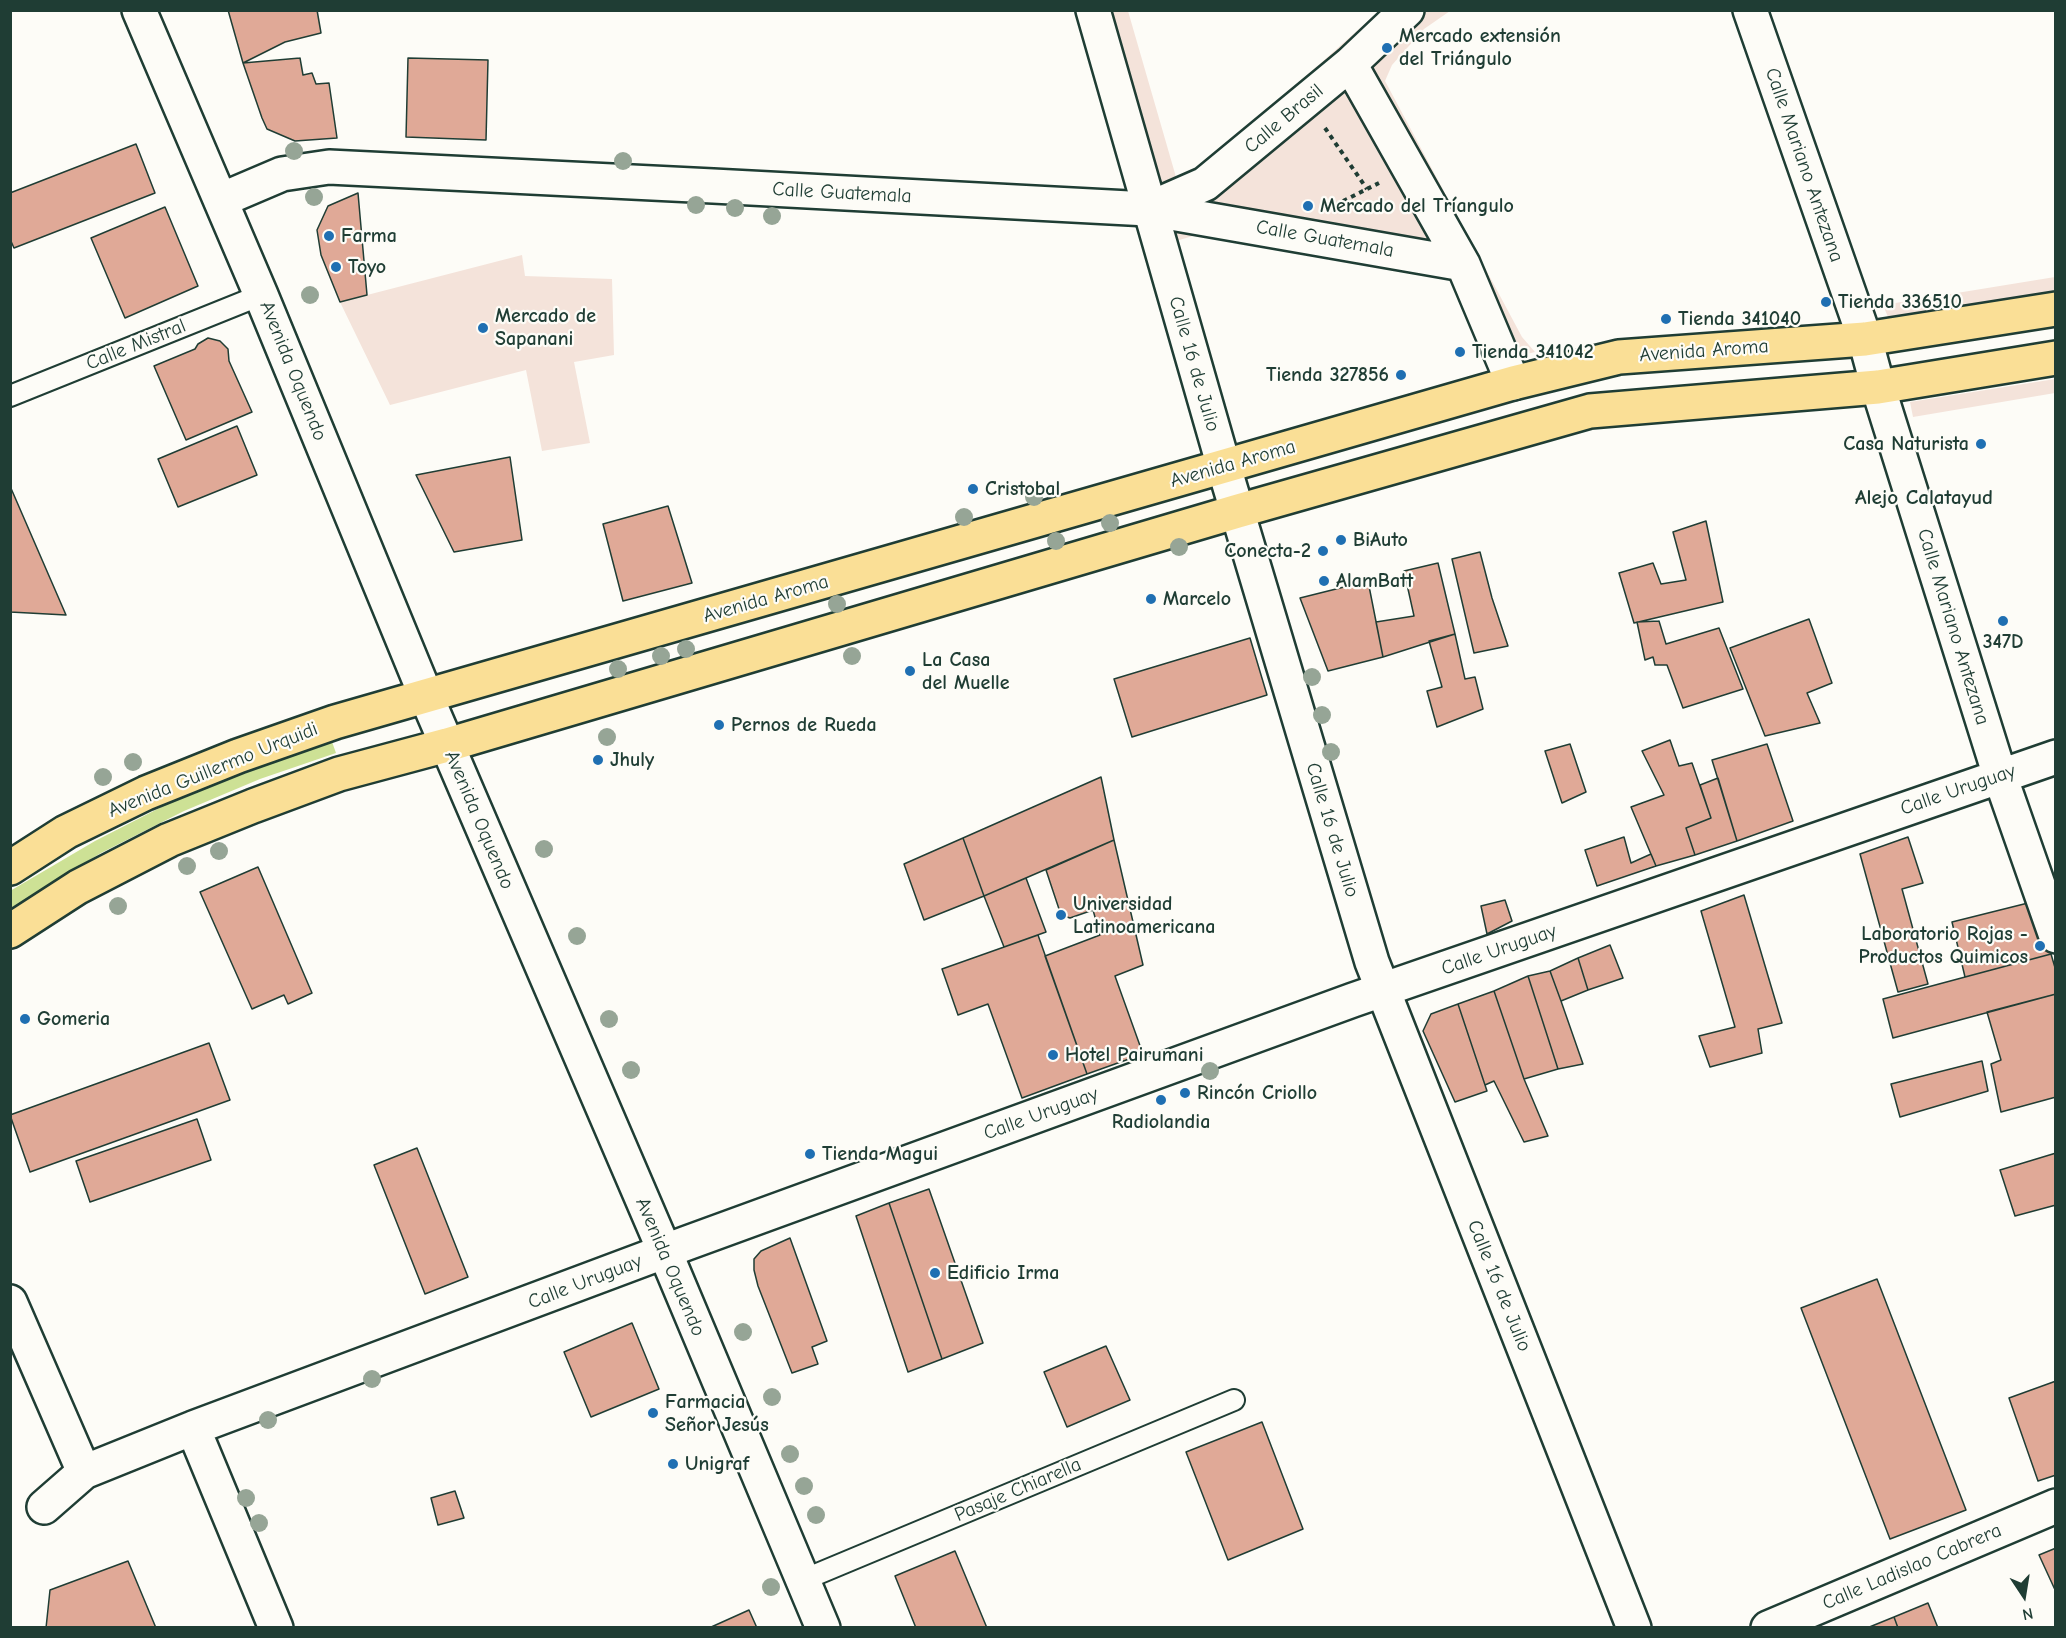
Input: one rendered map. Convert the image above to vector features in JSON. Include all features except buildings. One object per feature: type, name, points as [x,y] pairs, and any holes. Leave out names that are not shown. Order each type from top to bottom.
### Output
[{"type":"main road","name":"Avenida Aroma","points":[[426,696],[1513,382],[1619,357],[1865,339],[2055,309]]},
{"type":"main road","points":[[10,931],[78,886],[169,840],[339,774],[447,745],[1238,511],[1590,411],[1878,387],[2055,358]]},
{"type":"main road","name":"Avenida Guillermo Urquidi","points":[[10,868],[66,832],[146,793],[238,756],[335,722],[426,696]]},
{"type":"street","name":"Avenida Oquendo","points":[[139,10],[261,295],[426,696],[823,1628]]},
{"type":"street","name":"Calle 16 de Julio","points":[[1093,10],[1148,209],[1372,962],[1634,1628]]},
{"type":"street","name":"Calle Brasil","points":[[1148,209],[1205,184],[1350,64],[1407,10]]},
{"type":"street","name":"Calle Mariano Antezana","points":[[1750,10],[1865,339],[2000,776],[2055,936]]},
{"type":"street","points":[[1350,64],[1463,264],[1513,382]]},
{"type":"street","name":"Calle Guatemala","points":[[221,200],[282,174],[329,167],[1148,209],[1463,264]]},
{"type":"street","name":"Calle Uruguay","points":[[44,1507],[84,1472],[193,1428],[664,1252],[1382,991],[2055,757]]},
{"type":"street","points":[[10,1302],[84,1472]]},
{"type":"street","points":[[193,1428],[276,1628]]},
{"type":"street","name":"Calle Ladislao Cabrera","points":[[1768,1628],[2055,1506]]},
{"type":"lane","name":"Calle Mistral","points":[[10,396],[261,295]]},
{"type":"lane","name":"Pasaje Chiarella","points":[[803,1580],[1234,1400]]},
{"type":"path","points":[[1304,103],[1319,119],[1367,189]]},
{"type":"path","points":[[1332,206],[1396,174],[1407,165]]},
{"type":"shaded area","name":"Mercado del Tríangulo","points":[[1109,11],[1128,11],[1176,177],[1195,171],[1379,11],[1450,11],[1424,29],[1392,65],[1385,81],[1522,337],[1535,352],[1491,363],[1450,275],[1213,230],[1176,241]]},
{"type":"shaded area","name":"Mercado de Sapanani","points":[[522,255],[525,276],[612,279],[614,355],[574,362],[590,443],[542,451],[526,370],[390,405],[340,302]]},
{"type":"shaded area","points":[[2055,277],[2055,291],[1888,317],[1883,305]]},
{"type":"shaded area","points":[[2055,379],[2055,393],[1913,417],[1910,402]]},
{"type":"green space","points":[[331,739],[336,753],[260,779],[184,811],[101,853],[11,908],[10,891],[95,841],[179,798],[253,767]]},
{"type":"place","name":"Mercado extensión del Triángulo","points":[[1387,48]]},
{"type":"place","name":"Mercado del Tríangulo","points":[[1308,206]]},
{"type":"place","name":"Farma","points":[[329,236]]},
{"type":"place","name":"Toyo","points":[[336,267]]},
{"type":"place","name":"Tienda 336510","points":[[1826,302]]},
{"type":"place","name":"Tienda 341040","points":[[1666,319]]},
{"type":"place","name":"Mercado de Sapanani","points":[[483,328]]},
{"type":"place","name":"Tienda 341042","points":[[1460,352]]},
{"type":"place","name":"Tienda 327856","points":[[1401,375]]},
{"type":"place","name":"Casa Naturista","points":[[1981,444]]},
{"type":"place","name":"Cristobal","points":[[973,489]]},
{"type":"place","name":"BiAuto","points":[[1341,540]]},
{"type":"place","name":"Conecta-2","points":[[1323,551]]},
{"type":"place","name":"AlamBatt","points":[[1324,581]]},
{"type":"place","name":"Marcelo","points":[[1151,599]]},
{"type":"place","name":"347D","points":[[2003,621]]},
{"type":"place","name":"La Casa del Muelle","points":[[910,671]]},
{"type":"place","name":"Pernos de Rueda","points":[[719,725]]},
{"type":"place","name":"Jhuly","points":[[598,760]]},
{"type":"place","name":"Universidad Latinoamericana","points":[[1061,915]]},
{"type":"place","name":"Laboratorio Rojas - Productos Quimicos","points":[[2040,946]]},
{"type":"place","name":"Gomeria","points":[[25,1019]]},
{"type":"place","name":"Hotel Pairumani","points":[[1053,1055]]},
{"type":"place","name":"Rincón Criollo","points":[[1185,1093]]},
{"type":"place","name":"Radiolandia","points":[[1161,1100]]},
{"type":"place","name":"Tienda Magui","points":[[810,1154]]},
{"type":"place","name":"Edificio Irma","points":[[935,1273]]},
{"type":"place","name":"Farmacia Señor Jesús","points":[[653,1413]]},
{"type":"place","name":"Unigraf","points":[[673,1464]]},
{"type":"district","name":"Alejo Calatayud","points":[[1924,498]]}]
